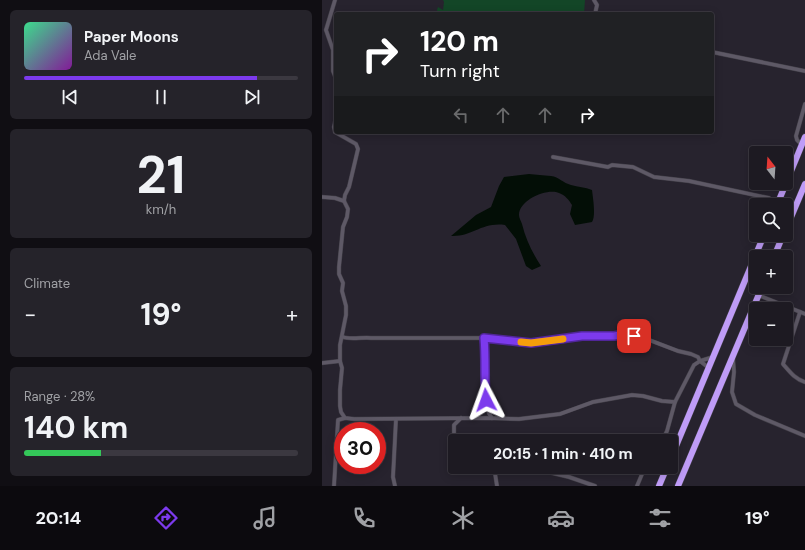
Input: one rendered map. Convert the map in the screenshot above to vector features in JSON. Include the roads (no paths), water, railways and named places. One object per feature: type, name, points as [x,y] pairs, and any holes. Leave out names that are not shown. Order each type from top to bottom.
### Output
[{"type":"highway","points":[[779,198],[805,138]]},
{"type":"highway","points":[[793,212],[805,184]]},
{"type":"highway","points":[[678,441],[761,242]]},
{"type":"highway","points":[[678,486],[758,295]]},
{"type":"highway","points":[[659,486],[664,474]]},
{"type":"street","points":[[334,74],[333,50],[326,30],[335,0]]},
{"type":"street","points":[[594,0],[597,5],[596,12]]},
{"type":"street","points":[[714,52],[805,71]]},
{"type":"street","points":[[802,145],[797,140],[796,136],[805,104]]},
{"type":"street","points":[[338,134],[356,144],[358,148],[349,187],[344,201],[348,209],[343,227],[339,267],[342,291],[346,306],[340,345],[340,361],[342,368],[340,406],[341,412],[345,418]]},
{"type":"street","points":[[554,157],[608,167],[612,165],[633,167],[654,177],[689,181],[769,198]]},
{"type":"street","points":[[322,197],[335,198],[344,201]]},
{"type":"street","points":[[758,295],[805,314]]},
{"type":"street","points":[[800,312],[784,364],[791,374],[799,380],[805,382]]},
{"type":"street","points":[[342,337],[347,339],[361,337],[484,338],[531,343],[582,336],[614,336],[625,334],[644,338],[678,351],[691,354],[698,357],[700,361],[709,368]]},
{"type":"street","points":[[484,338],[486,373],[485,389],[488,412],[492,418]]},
{"type":"street","points":[[733,355],[734,372],[732,392],[736,404],[755,415],[805,436]]},
{"type":"street","points":[[666,434],[675,402],[694,365],[714,356]]},
{"type":"street","points":[[322,363],[340,361]]},
{"type":"street","points":[[334,486],[338,420],[345,418],[519,419],[560,414],[593,402],[632,395],[675,402]]},
{"type":"street","points":[[454,434],[454,426],[460,418]]},
{"type":"street","points":[[395,486],[393,477],[396,419]]},
{"type":"street","points":[[495,474],[497,486]]},
{"type":"street","points":[[556,474],[595,486]]},
{"type":"street","points":[[637,486],[643,474]]}]
